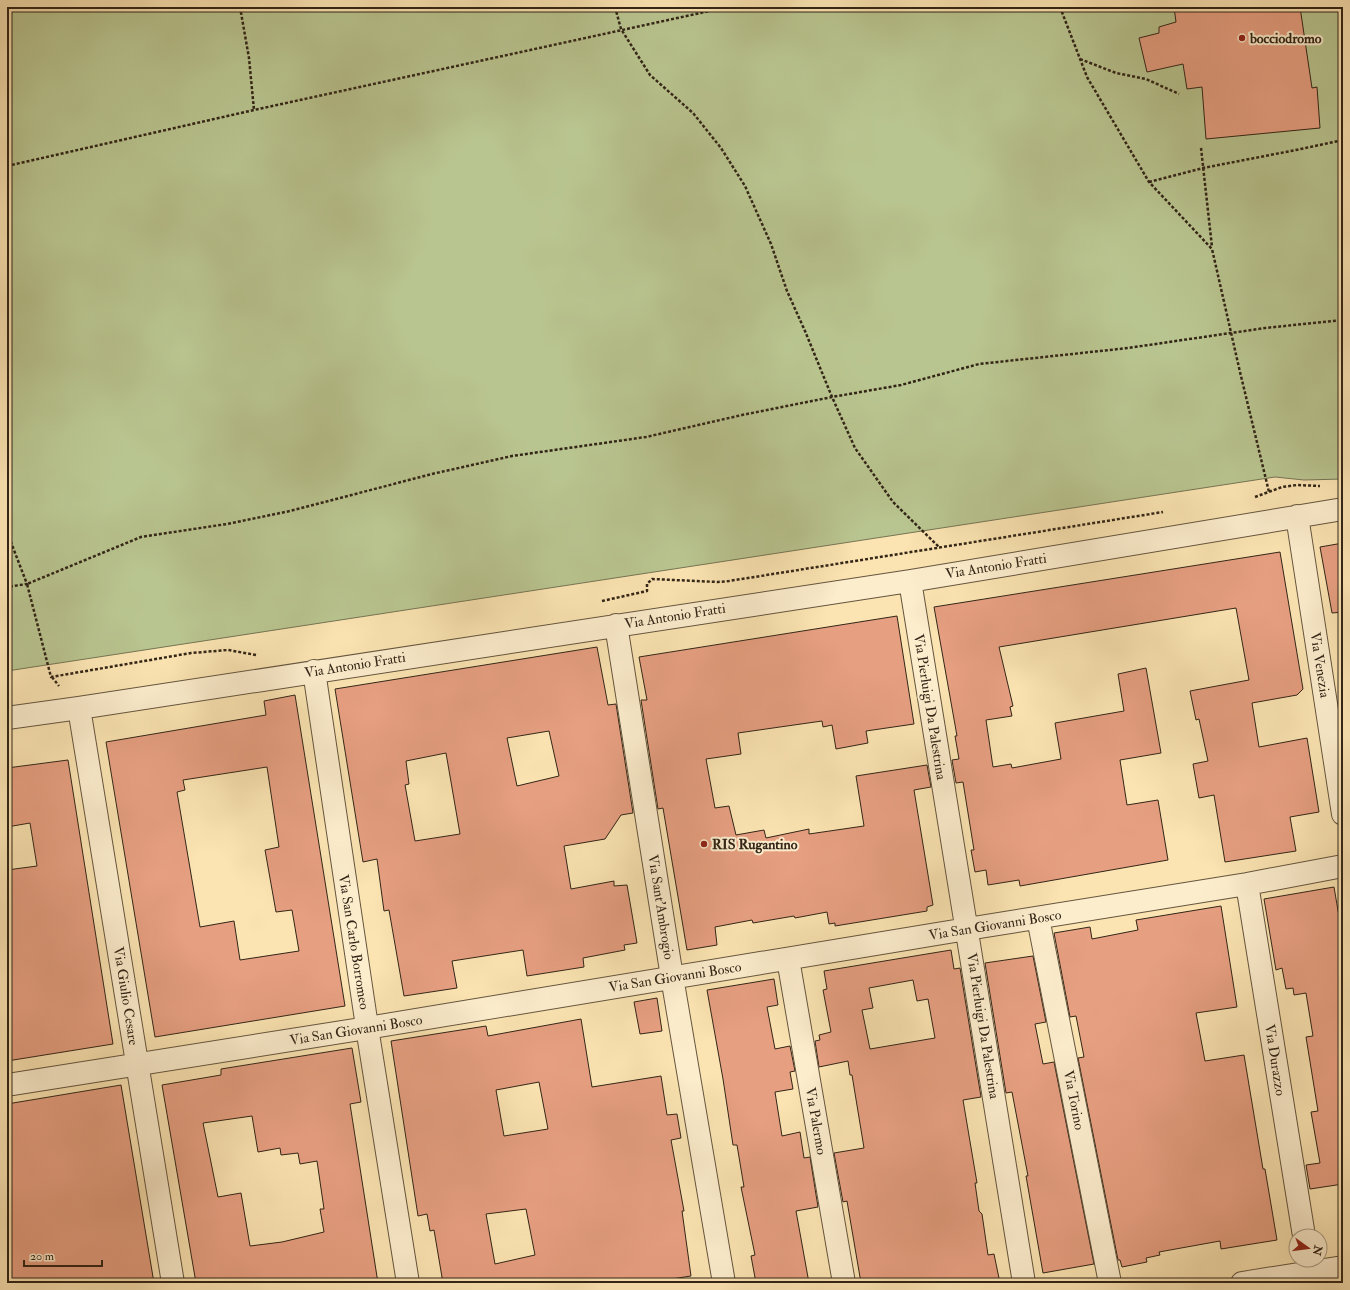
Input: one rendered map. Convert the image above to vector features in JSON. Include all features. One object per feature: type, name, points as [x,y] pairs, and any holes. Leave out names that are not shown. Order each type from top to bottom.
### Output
[{"type":"street","name":"Via Antonio Fratti","points":[[7,718],[910,581],[1343,509]]},
{"type":"street","name":"Via Venezia","points":[[1297,516],[1343,814]]},
{"type":"street","name":"Via Pierluigi Da Palestrina","points":[[910,581],[1024,1283]]},
{"type":"street","name":"Via Sant'Ambrogio","points":[[616,625],[672,977],[724,1283]]},
{"type":"street","name":"Via San Carlo Borromeo","points":[[314,671],[367,1028],[408,1283]]},
{"type":"street","name":"Via Giulio Cesare","points":[[79,708],[173,1283]]},
{"type":"street","name":"Via San Giovanni Bosco","points":[[7,1085],[367,1028],[1247,884],[1343,866]]},
{"type":"street","name":"Via Durazzo","points":[[1247,884],[1303,1228]]},
{"type":"street","name":"Via Torino","points":[[1038,918],[1110,1283]]},
{"type":"street","name":"Via Palermo","points":[[788,959],[844,1283]]},
{"type":"street","points":[[1328,1267],[1343,1267]]},
{"type":"street","points":[[1242,1283],[1300,1268]]},
{"type":"path","points":[[240,7],[249,58],[254,110]]},
{"type":"path","points":[[615,7],[621,29],[650,75],[693,113],[721,148],[745,186],[771,244],[787,291],[855,448],[893,502],[940,548]]},
{"type":"path","points":[[7,166],[621,29],[728,7]]},
{"type":"path","points":[[1060,7],[1087,77],[1149,182],[1212,249]]},
{"type":"path","points":[[1080,59],[1116,73],[1146,79],[1179,94]]},
{"type":"path","points":[[1149,182],[1204,168],[1343,140]]},
{"type":"path","points":[[1201,148],[1212,249],[1269,492]]},
{"type":"path","points":[[7,586],[26,584],[140,537],[226,524],[290,511],[432,474],[512,456],[646,437],[742,415],[901,385],[979,364],[1128,348],[1231,332],[1343,320]]},
{"type":"path","points":[[1249,498],[1256,497],[1282,487],[1297,485],[1327,487]]},
{"type":"path","points":[[601,602],[647,591],[647,584],[652,579],[718,582],[729,581],[1164,512]]},
{"type":"path","points":[[7,532],[26,584],[51,677],[204,651],[228,650],[257,655]]},
{"type":"green space","points":[[7,7],[1343,7],[1343,479],[1304,480],[1275,477],[7,671]]},
{"type":"building","points":[[1174,7],[1300,7],[1312,88],[1317,87],[1320,128],[1206,139],[1202,87],[1187,89],[1183,64],[1147,72],[1139,38],[1159,33],[1159,27],[1176,22]]},
{"type":"building","points":[[1343,543],[1343,612],[1332,613],[1320,547]]},
{"type":"building","points":[[1280,552],[1303,689],[1297,695],[1252,703],[1259,747],[1307,738],[1319,812],[1290,817],[1296,851],[1225,862],[1214,795],[1199,798],[1193,764],[1208,761],[1199,719],[1196,720],[1190,691],[1249,680],[1236,608],[999,647],[1013,706],[1010,707],[1012,716],[986,720],[993,767],[1011,764],[1012,768],[1061,759],[1055,723],[1124,711],[1118,674],[1146,668],[1161,753],[1120,760],[1127,805],[1158,800],[1168,860],[1020,886],[1019,880],[988,885],[986,870],[975,872],[971,850],[974,850],[963,782],[956,783],[952,760],[959,759],[955,736],[957,736],[934,607]]},
{"type":"building","points":[[897,616],[914,724],[866,731],[868,743],[836,749],[832,725],[823,727],[822,721],[738,733],[741,754],[706,759],[715,808],[729,806],[736,835],[764,830],[766,838],[809,829],[809,834],[864,826],[856,776],[927,765],[931,787],[914,790],[933,905],[927,907],[927,911],[835,926],[835,923],[829,924],[827,912],[795,918],[794,916],[753,923],[752,920],[715,927],[717,945],[687,950],[663,808],[658,809],[641,700],[647,700],[639,657]]},
{"type":"building","points":[[597,647],[608,705],[616,704],[633,813],[621,815],[605,839],[564,846],[571,889],[614,881],[614,886],[627,885],[637,943],[624,945],[625,950],[583,958],[584,967],[527,976],[523,950],[452,961],[457,988],[404,996],[389,910],[384,911],[377,859],[363,862],[335,689]],"holes":[[[549,731],[559,776],[517,786],[507,738]],[[446,753],[460,834],[415,841],[405,785],[409,784],[406,761]]]},
{"type":"building","points":[[295,695],[345,1006],[155,1037],[106,742],[266,715],[264,701]],"holes":[[[267,767],[279,847],[265,850],[276,912],[292,910],[299,951],[240,960],[234,921],[200,927],[177,792],[185,790],[183,780]]]},
{"type":"building","points":[[68,760],[113,1044],[7,1061],[7,870],[37,866],[30,823],[7,827],[7,768]]},
{"type":"building","points":[[1334,887],[1343,940],[1343,1184],[1310,1189],[1306,1165],[1320,1163],[1311,1112],[1318,1111],[1306,1037],[1313,1036],[1306,993],[1294,995],[1293,988],[1286,989],[1282,968],[1276,970],[1264,899]]},
{"type":"building","points":[[1221,906],[1237,1007],[1196,1013],[1205,1061],[1244,1055],[1263,1169],[1265,1169],[1277,1240],[1221,1249],[1220,1241],[1159,1252],[1160,1255],[1146,1258],[1147,1262],[1122,1267],[1120,1260],[1118,1260],[1078,1058],[1084,1057],[1076,1016],[1070,1017],[1054,933],[1090,927],[1092,939],[1138,930],[1136,920]]},
{"type":"building","points":[[951,950],[954,969],[960,968],[981,1097],[963,1100],[977,1183],[975,1183],[979,1211],[982,1214],[988,1255],[994,1254],[1000,1283],[861,1283],[847,1201],[843,1202],[834,1153],[864,1148],[852,1075],[850,1075],[848,1061],[819,1067],[815,1041],[820,1040],[819,1035],[831,1032],[823,990],[827,989],[824,971]],"holes":[[[913,980],[917,1001],[928,999],[935,1038],[870,1049],[862,1010],[873,1008],[869,988]]]},
{"type":"building","points":[[1033,956],[1046,1022],[1035,1024],[1043,1064],[1054,1062],[1094,1264],[1043,1273],[1026,1176],[1028,1176],[1012,1092],[1006,1093],[985,963]]},
{"type":"building","points":[[774,979],[778,1005],[767,1007],[775,1049],[790,1046],[795,1071],[790,1072],[793,1089],[775,1092],[782,1136],[800,1132],[804,1158],[810,1157],[818,1207],[796,1211],[809,1283],[756,1283],[751,1256],[755,1255],[741,1187],[744,1187],[737,1145],[733,1145],[707,990]]},
{"type":"building","points":[[657,998],[662,1031],[640,1034],[634,1002]]},
{"type":"building","points":[[581,1019],[592,1087],[661,1076],[667,1115],[677,1114],[681,1138],[671,1140],[684,1211],[682,1211],[691,1276],[646,1283],[443,1283],[434,1230],[430,1231],[427,1214],[418,1216],[391,1041],[486,1026],[488,1036]],"holes":[[[539,1082],[548,1129],[504,1136],[496,1090]],[[526,1209],[535,1255],[495,1264],[486,1214]]]},
{"type":"building","points":[[352,1048],[361,1102],[350,1104],[378,1283],[196,1283],[162,1085],[221,1075],[221,1069]],"holes":[[[252,1116],[258,1152],[280,1148],[281,1155],[298,1153],[300,1164],[317,1161],[324,1209],[320,1209],[324,1232],[282,1242],[250,1246],[241,1193],[218,1197],[203,1123]]]},
{"type":"building","points":[[121,1085],[154,1283],[7,1283],[7,1104]]},
{"type":"place","name":"bocciodromo","points":[[1242,38]]},
{"type":"place","name":"RIS Rugantino","points":[[704,844]]}]
